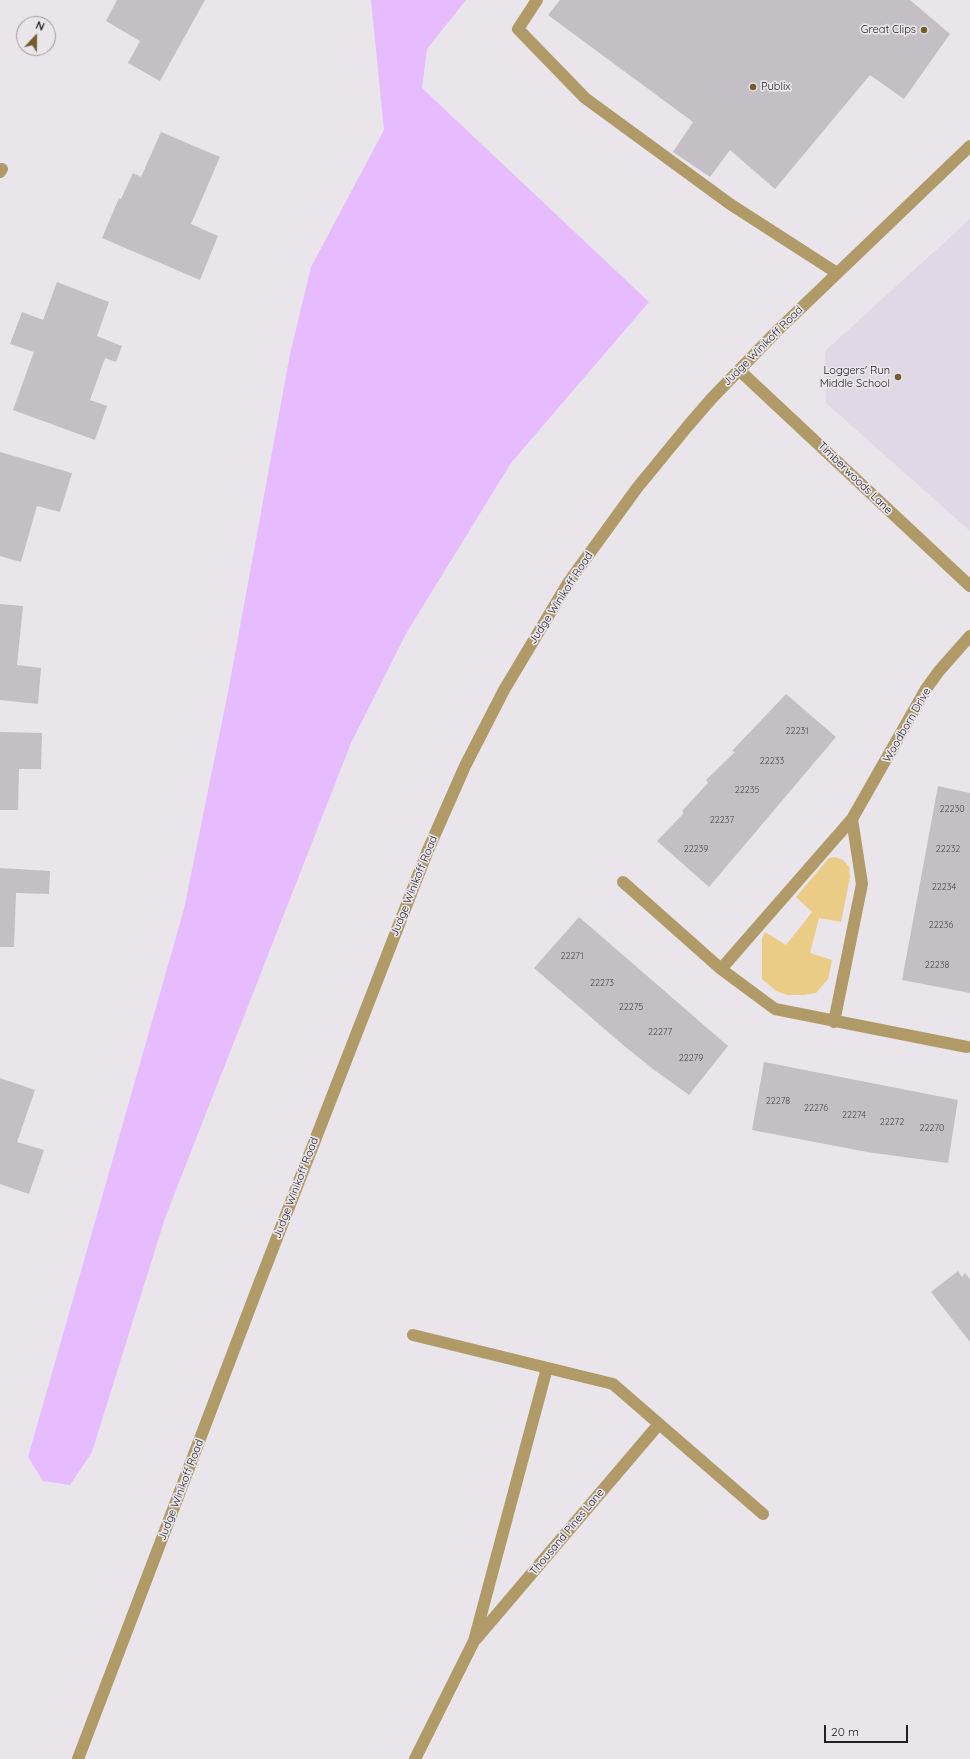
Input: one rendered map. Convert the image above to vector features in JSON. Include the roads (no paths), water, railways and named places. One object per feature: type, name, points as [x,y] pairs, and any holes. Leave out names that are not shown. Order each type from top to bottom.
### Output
[{"type":"street","points":[[537,0],[518,29],[584,98],[730,204],[837,273]]},
{"type":"street","name":"Judge Winikoff Road","points":[[78,1759],[428,850],[465,766],[504,690],[568,583],[637,488],[687,427],[740,370],[837,273],[970,146]]},
{"type":"street","name":"Timberwoods Lane","points":[[740,370],[970,586]]},
{"type":"street","name":"Woodborn Drive","points":[[721,969],[852,819],[926,689],[970,636]]},
{"type":"street","points":[[834,1022],[862,884],[852,819]]},
{"type":"street","points":[[623,882],[721,969],[775,1009],[834,1022],[967,1046]]},
{"type":"street","points":[[413,1335],[613,1384],[763,1514]]},
{"type":"street","name":"Thousand Pines Lane","points":[[415,1759],[474,1641],[547,1368]]},
{"type":"street","name":"Thousand Pines Lane","points":[[474,1641],[659,1424]]},
{"type":"place","name":"Great Clips","points":[[924,30]]},
{"type":"place","name":"Publix","points":[[753,87]]},
{"type":"place","name":"Loggers' Run Middle School","points":[[898,377]]}]
